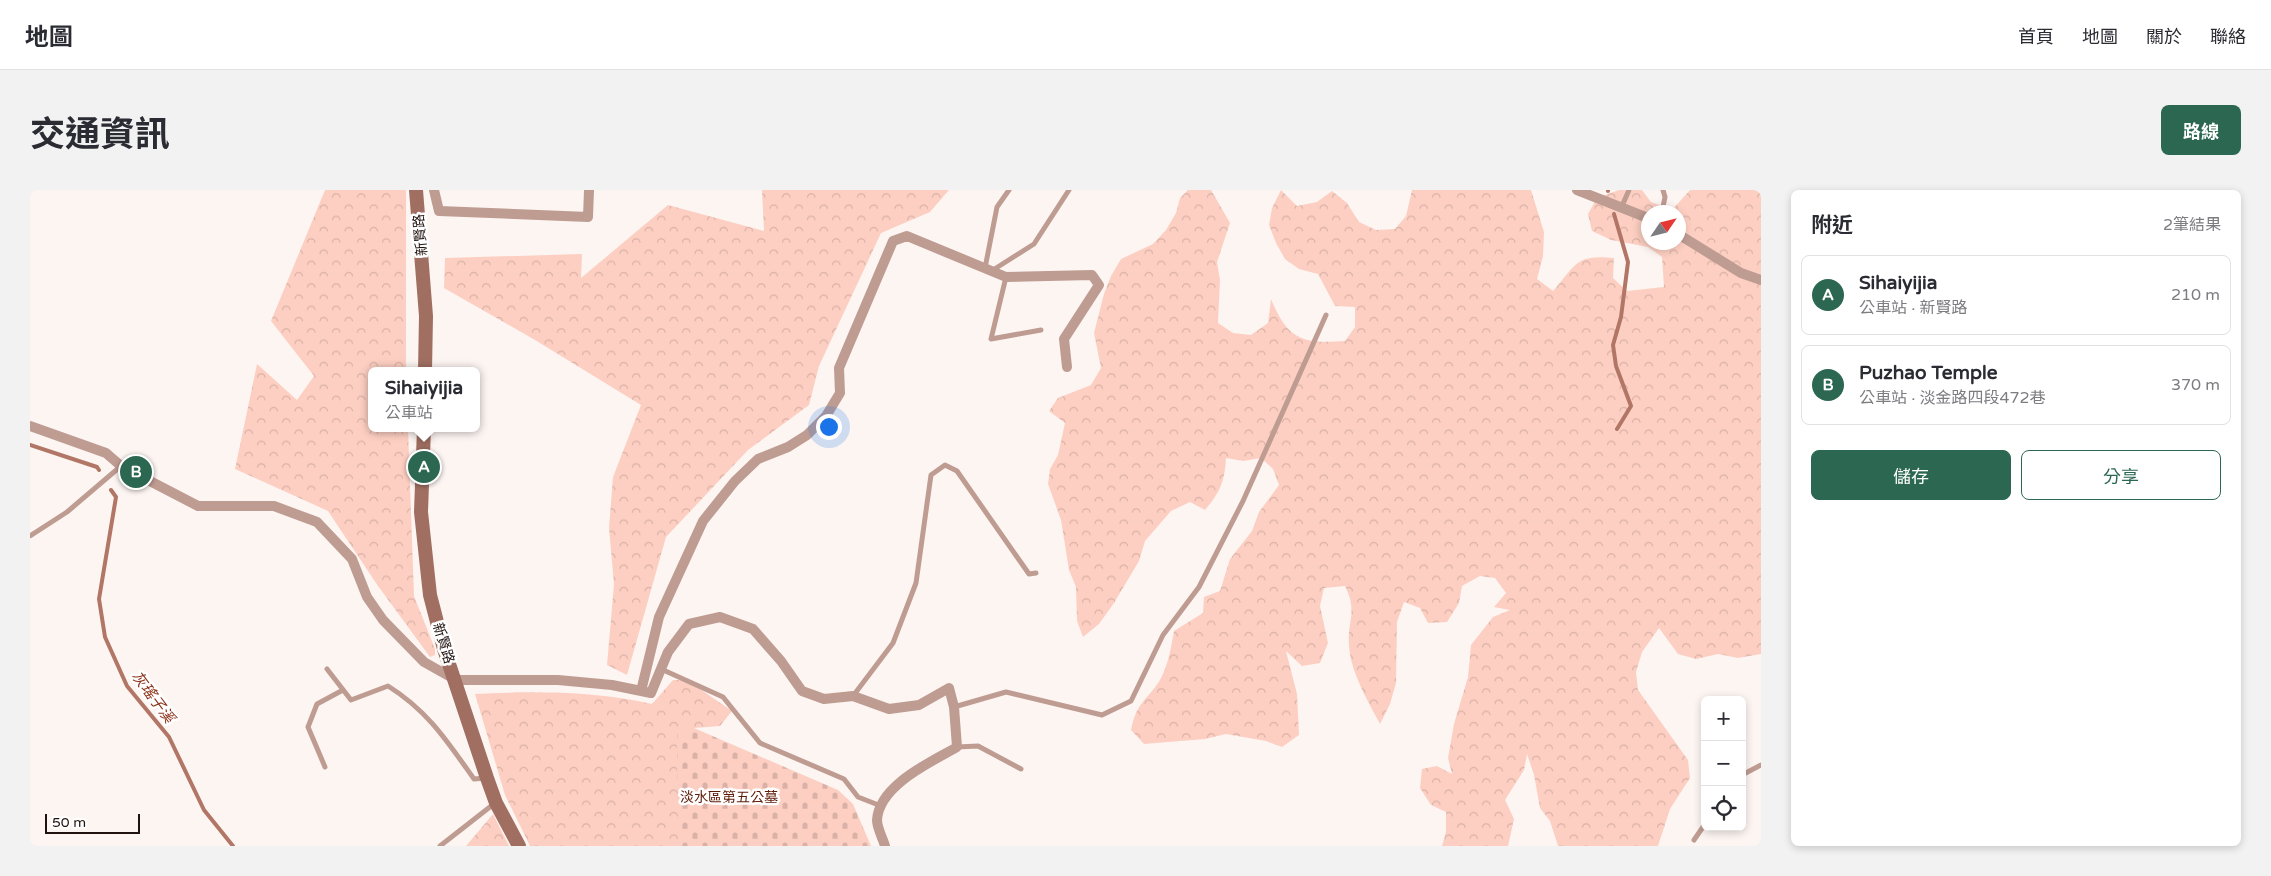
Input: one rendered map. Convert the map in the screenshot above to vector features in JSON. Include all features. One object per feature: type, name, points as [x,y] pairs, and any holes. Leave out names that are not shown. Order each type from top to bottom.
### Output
[{"type":"street","name":"新賢路","points":[[416,190],[426,316],[425,367]]},
{"type":"street","points":[[434,190],[439,211],[588,217],[589,190]]},
{"type":"street","points":[[1577,190],[1641,215]]},
{"type":"street","points":[[641,691],[659,617],[703,521],[736,481],[758,459],[807,435],[826,416],[840,393],[839,368],[893,241],[907,236],[1006,277],[1092,275],[1099,285],[1064,339],[1067,367]]},
{"type":"street","points":[[1686,239],[1741,273],[1761,280]]},
{"type":"street","points":[[30,426],[106,453],[121,466],[198,506],[274,506],[317,522],[352,558],[367,597],[383,620],[424,662],[456,680],[558,680],[612,685],[651,694],[668,652],[689,624],[720,617],[752,629],[780,661],[802,691],[824,699],[852,696],[890,709],[919,705],[948,688],[954,707],[957,747],[899,781],[882,807],[877,820],[885,846]]},
{"type":"street","name":"新賢路","points":[[424,432],[421,512],[430,595],[444,648],[487,778],[496,803],[519,846]]},
{"type":"lane","points":[[989,269],[997,207],[1009,190]]},
{"type":"lane","points":[[989,269],[1034,244],[1069,190]]},
{"type":"lane","points":[[1622,206],[1629,190]]},
{"type":"lane","points":[[1663,190],[1665,197],[1663,205]]},
{"type":"lane","points":[[1006,277],[991,339],[1041,330]]},
{"type":"lane","points":[[954,707],[1006,692],[1102,715],[1131,702],[1163,635],[1199,587],[1243,501],[1326,315]]},
{"type":"lane","points":[[852,696],[893,643],[916,583],[931,475],[945,464],[957,471],[1029,574],[1036,573]]},
{"type":"lane","points":[[30,536],[67,512],[121,466]]},
{"type":"lane","points":[[327,669],[351,700],[388,686],[412,701],[438,728],[474,779],[487,778]]},
{"type":"lane","points":[[661,669],[723,698],[760,743],[844,779],[858,797],[882,807]]},
{"type":"lane","points":[[325,767],[308,726],[317,704],[343,690]]},
{"type":"lane","points":[[957,747],[978,746],[1021,769]]},
{"type":"lane","points":[[1746,773],[1761,765]]},
{"type":"lane","points":[[440,846],[496,803]]},
{"type":"lane","points":[[1694,840],[1701,830]]},
{"type":"green space","points":[[325,190],[406,190],[406,367],[368,367],[368,432],[408,432],[414,596],[435,649],[435,655],[430,657],[378,586],[328,511],[235,469],[257,364],[297,400],[314,376],[271,321]]},
{"type":"green space","points":[[762,190],[949,190],[930,212],[881,233],[819,366],[809,405],[748,450],[666,537],[627,675],[607,665],[614,584],[609,528],[613,477],[641,405],[535,340],[444,288],[445,258],[582,254],[581,278],[668,205],[764,231]]},
{"type":"green space","points":[[1188,190],[1211,190],[1230,223],[1217,262],[1220,280],[1218,323],[1233,333],[1251,335],[1268,323],[1271,299],[1277,313],[1291,331],[1307,340],[1330,342],[1345,341],[1355,327],[1355,307],[1335,306],[1318,274],[1299,269],[1285,259],[1269,225],[1272,208],[1281,190],[1297,206],[1317,202],[1332,191],[1347,203],[1359,222],[1376,230],[1395,229],[1406,216],[1412,190],[1531,190],[1544,232],[1543,256],[1537,279],[1553,291],[1578,263],[1591,258],[1614,258],[1613,278],[1627,291],[1664,287],[1662,257],[1652,250],[1686,250],[1686,205],[1676,205],[1690,190],[1761,190],[1761,654],[1738,658],[1718,654],[1696,659],[1678,654],[1659,628],[1642,652],[1636,672],[1638,690],[1688,760],[1690,778],[1670,809],[1658,846],[1558,846],[1550,821],[1540,808],[1534,775],[1527,754],[1524,770],[1505,800],[1514,819],[1508,846],[1442,846],[1446,832],[1446,812],[1431,805],[1420,788],[1422,769],[1437,766],[1452,774],[1448,758],[1454,724],[1468,677],[1471,645],[1493,617],[1510,610],[1494,607],[1506,593],[1495,578],[1480,576],[1462,586],[1459,603],[1447,622],[1428,623],[1420,608],[1404,602],[1397,622],[1396,683],[1390,704],[1380,724],[1360,686],[1350,655],[1351,603],[1345,586],[1324,588],[1320,606],[1328,643],[1320,663],[1302,666],[1286,651],[1297,694],[1299,735],[1282,747],[1266,741],[1226,734],[1205,739],[1144,744],[1131,730],[1139,707],[1163,675],[1174,631],[1203,613],[1204,597],[1220,591],[1230,559],[1252,531],[1259,512],[1279,485],[1273,469],[1261,458],[1243,461],[1226,458],[1221,486],[1210,504],[1205,510],[1190,502],[1171,511],[1145,541],[1139,561],[1114,603],[1099,624],[1083,637],[1077,621],[1076,587],[1069,570],[1061,520],[1048,484],[1050,469],[1058,455],[1065,423],[1049,411],[1058,398],[1091,385],[1101,368],[1094,333],[1104,294],[1111,276],[1121,259],[1153,244],[1166,230],[1176,213],[1180,198]]},
{"type":"green space","points":[[1619,190],[1642,190],[1651,202],[1659,205],[1641,205],[1641,246],[1611,240],[1592,231],[1588,214],[1597,198]]},
{"type":"green space","points":[[673,680],[687,680],[732,711],[720,726],[694,728],[678,846],[530,846],[505,795],[475,694],[520,692],[586,694],[652,704]]},
{"type":"green space","name":"淡水區第五公墓","points":[[694,728],[838,790],[853,804],[871,846],[678,846],[677,734]]},
{"type":"green space","points":[[493,814],[509,846],[466,846]]},
{"type":"waterway","points":[[1614,214],[1628,262],[1621,317],[1613,345],[1616,366],[1631,406],[1617,429]]},
{"type":"waterway","name":"灰瑤子溪","points":[[30,445],[97,467],[99,470]]},
{"type":"waterway","name":"灰瑤子溪","points":[[111,490],[116,497],[99,599],[105,637],[127,686],[169,737],[204,810],[233,846]]},
{"type":"place","name":"Sihaiyijia","points":[[424,467]]},
{"type":"place","name":"Puzhao Temple","points":[[136,472]]}]
